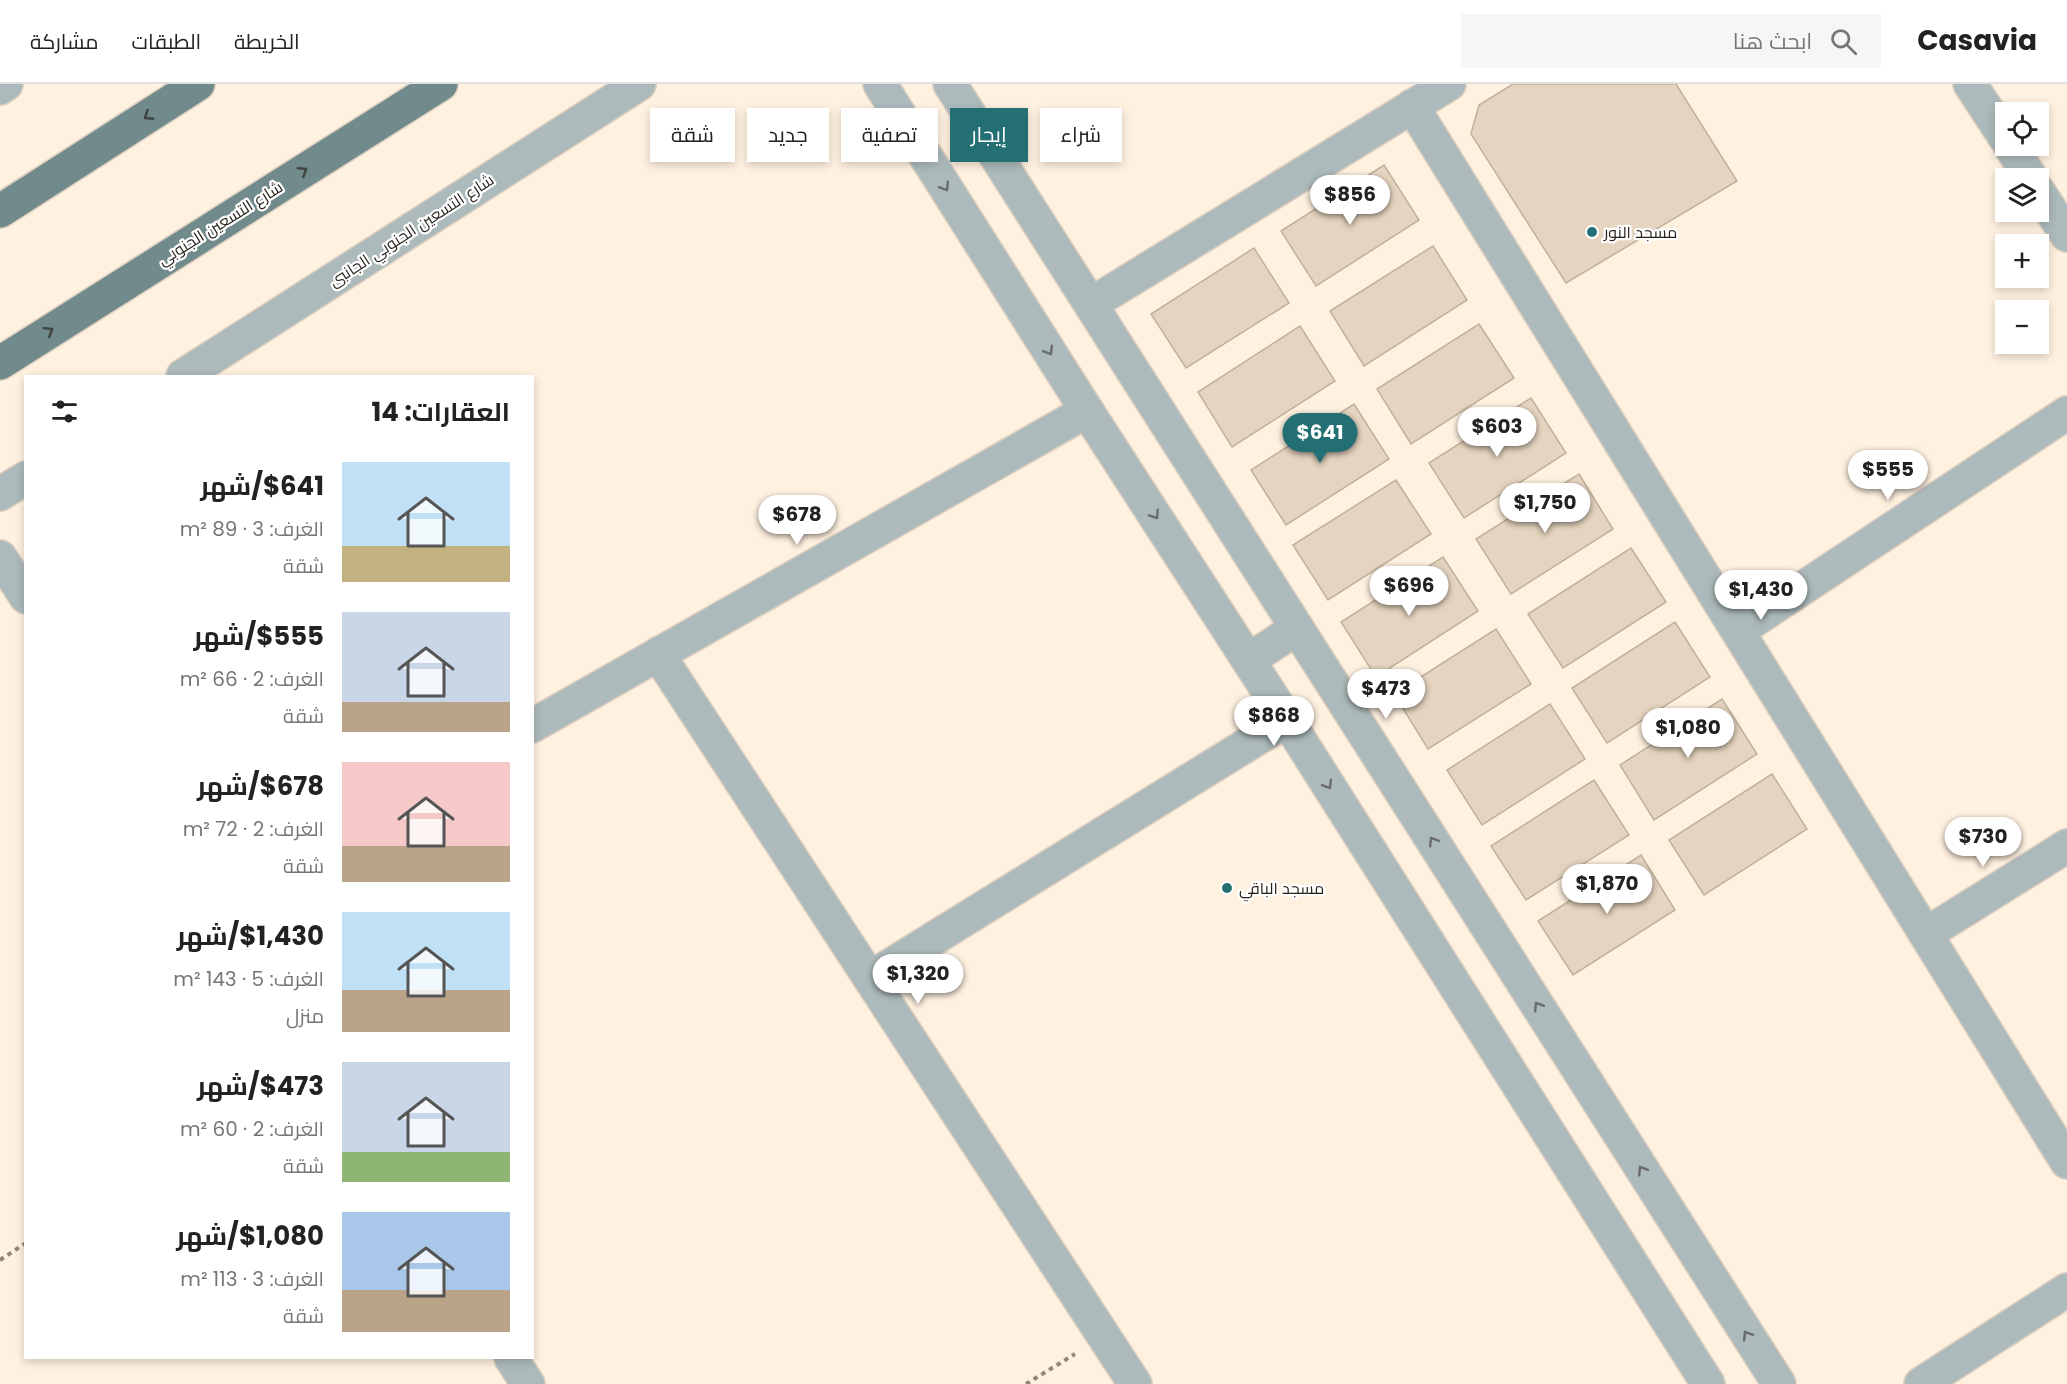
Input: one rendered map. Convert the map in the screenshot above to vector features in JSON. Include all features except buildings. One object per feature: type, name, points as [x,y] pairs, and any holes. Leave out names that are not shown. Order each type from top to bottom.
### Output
[{"type":"main road","points":[[0,211],[198,84]]},
{"type":"main road","name":"شارع التسعين الجنوبي","points":[[0,363],[441,84]]},
{"type":"street","points":[[0,88],[6,84]]},
{"type":"street","name":"شارع التسعين الجنوبي الجانبى","points":[[185,375],[639,84]]},
{"type":"street","points":[[880,84],[1708,1384]]},
{"type":"street","points":[[950,84],[1779,1384]]},
{"type":"street","points":[[1090,304],[1449,84]]},
{"type":"street","points":[[1970,84],[1995,122]]},
{"type":"street","points":[[1412,106],[2067,1162]]},
{"type":"street","points":[[2049,208],[2067,235]]},
{"type":"street","points":[[534,725],[1087,411]]},
{"type":"street","points":[[1738,631],[2067,413]]},
{"type":"street","points":[[0,494],[24,479]]},
{"type":"street","points":[[0,557],[24,594]]},
{"type":"street","points":[[1249,660],[1297,628]]},
{"type":"street","points":[[657,654],[1135,1384]]},
{"type":"street","points":[[870,978],[1287,720]]},
{"type":"street","points":[[1926,934],[2067,846]]},
{"type":"street","points":[[1921,1384],[2067,1290]]},
{"type":"street","points":[[512,1359],[528,1384]]},
{"type":"path","points":[[0,1260],[24,1244]]},
{"type":"path","points":[[1026,1384],[1104,1336]]},
{"type":"place","name":"مسجد النور","points":[[1592,232]]},
{"type":"place","name":"مسجد الباقي","points":[[1227,888]]}]
